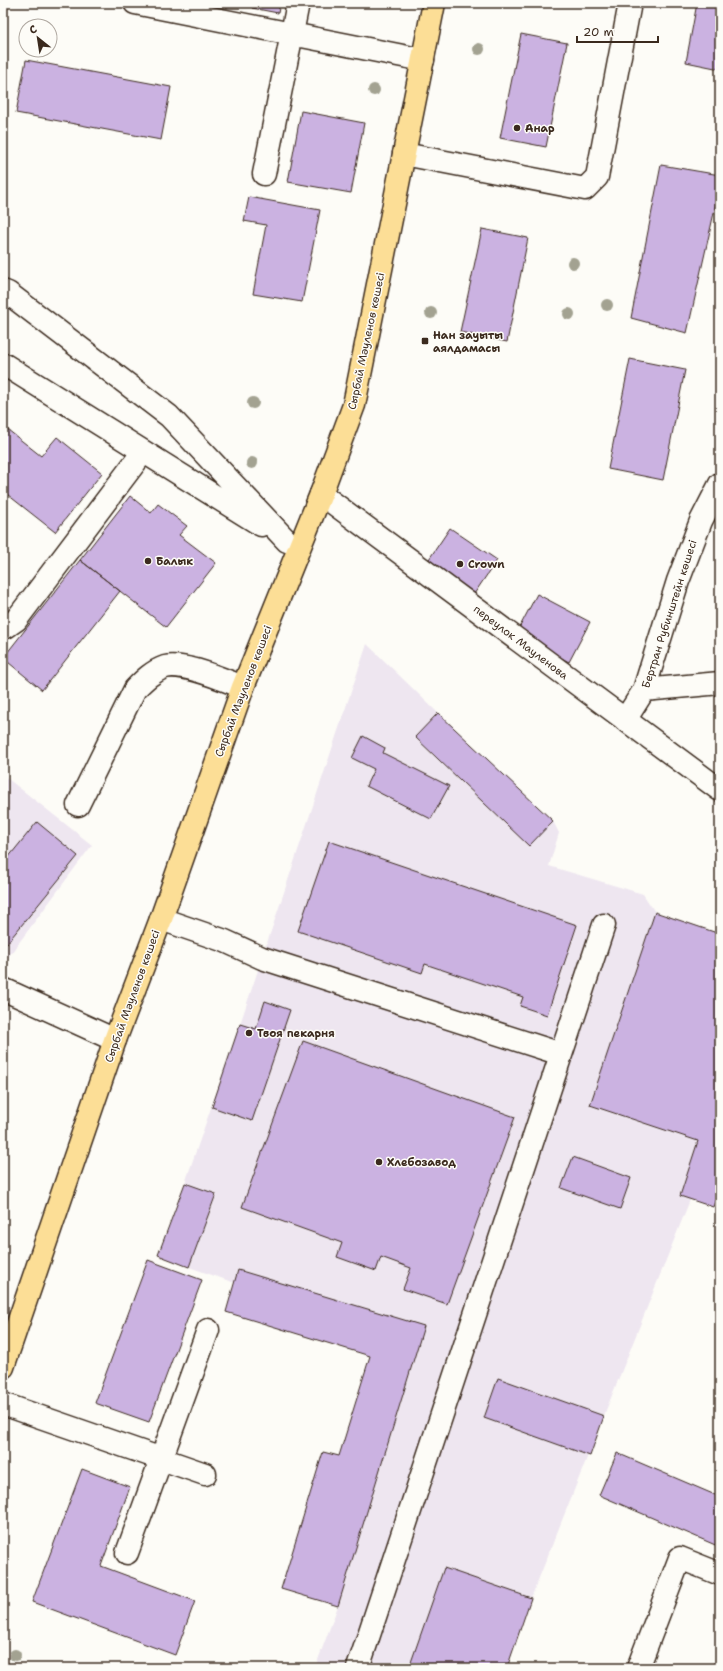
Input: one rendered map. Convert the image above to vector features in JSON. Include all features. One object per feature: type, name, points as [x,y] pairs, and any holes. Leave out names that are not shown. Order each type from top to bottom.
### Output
[{"type":"main road","name":"Сырбай Мәуленов көшесі","points":[[3,1367],[115,1040],[161,919],[293,545],[321,494],[354,405],[434,3]]},
{"type":"street","points":[[135,3],[423,60]]},
{"type":"street","points":[[264,174],[298,3]]},
{"type":"street","points":[[404,154],[585,189],[597,177],[630,3]]},
{"type":"street","points":[[3,291],[8,293],[169,416],[293,545]]},
{"type":"street","points":[[5,364],[293,545]]},
{"type":"street","points":[[3,627],[6,627],[16,620],[143,452]]},
{"type":"street","name":"Бертран Рубинштейн көшесі","points":[[625,720],[644,690],[678,581],[701,520],[720,484]]},
{"type":"street","name":"переулок Мауленова","points":[[321,494],[720,790]]},
{"type":"street","points":[[78,805],[135,689],[150,675],[166,667],[183,666],[243,687]]},
{"type":"street","points":[[644,690],[720,683]]},
{"type":"street","points":[[161,919],[226,941],[262,958],[561,1054]]},
{"type":"street","points":[[358,1668],[604,925]]},
{"type":"street","points":[[3,989],[115,1040]]},
{"type":"street","points":[[127,1553],[208,1330]]},
{"type":"street","points":[[3,1404],[205,1474]]},
{"type":"street","points":[[638,1668],[680,1558],[720,1574]]},
{"type":"shaded area","points":[[367,644],[438,713],[415,738],[529,846],[553,821],[559,833],[549,866],[643,894],[655,912],[590,1105],[698,1141],[690,1200],[531,1598],[444,1568],[409,1668],[315,1668],[338,1606],[423,1326],[239,1270],[235,1283],[189,1267],[216,1195],[185,1183],[240,1024]]},
{"type":"shaded area","points":[[3,775],[92,845],[3,964]]},
{"type":"building","points":[[70,3],[86,3],[86,6]]},
{"type":"building","points":[[253,3],[280,3],[278,13],[252,8]]},
{"type":"building","points":[[697,3],[720,3],[720,69],[686,62]]},
{"type":"building","points":[[521,34],[567,43],[546,147],[500,138]]},
{"type":"building","points":[[26,60],[171,87],[161,140],[16,113]]},
{"type":"building","points":[[301,111],[364,123],[351,193],[288,182]]},
{"type":"building","points":[[661,165],[720,175],[720,186],[687,333],[631,318]]},
{"type":"building","points":[[249,197],[320,210],[302,302],[253,294],[266,225],[244,221]]},
{"type":"building","points":[[482,229],[528,238],[507,342],[460,332]]},
{"type":"building","points":[[630,359],[685,370],[663,480],[608,469]]},
{"type":"building","points":[[3,426],[41,456],[57,437],[102,473],[55,532],[3,491]]},
{"type":"building","name":"Балык","points":[[130,496],[151,513],[158,504],[187,526],[179,535],[216,563],[166,627],[80,560]]},
{"type":"building","name":"Crown","points":[[450,528],[497,560],[470,600],[423,568]]},
{"type":"building","points":[[80,560],[120,591],[42,690],[3,658]]},
{"type":"building","points":[[537,594],[590,622],[569,662],[516,634]]},
{"type":"building","points":[[438,713],[553,821],[529,846],[415,737]]},
{"type":"building","points":[[363,736],[385,748],[383,753],[449,786],[431,819],[366,786],[374,769],[352,758]]},
{"type":"building","points":[[37,822],[78,856],[3,948],[3,864]]},
{"type":"building","points":[[329,841],[577,925],[547,1015],[520,1006],[523,997],[425,964],[422,973],[298,931]]},
{"type":"building","points":[[655,912],[720,934],[720,1186],[713,1207],[680,1196],[698,1141],[590,1105]]},
{"type":"building","points":[[265,1001],[290,1010],[252,1121],[212,1107],[240,1024],[256,1029]]},
{"type":"building","name":"Хлебозавод","points":[[303,1041],[515,1117],[447,1304],[403,1289],[411,1268],[381,1257],[376,1271],[337,1257],[342,1243],[242,1207]]},
{"type":"building","points":[[573,1157],[631,1178],[620,1209],[561,1188]]},
{"type":"building","points":[[185,1183],[216,1194],[189,1267],[158,1255]]},
{"type":"building","points":[[148,1260],[202,1280],[149,1422],[95,1403]]},
{"type":"building","points":[[238,1270],[424,1326],[338,1606],[281,1589],[323,1452],[339,1456],[370,1356],[226,1312]]},
{"type":"building","points":[[498,1378],[604,1416],[590,1456],[484,1418]]},
{"type":"building","points":[[617,1453],[720,1497],[720,1547],[599,1495]]},
{"type":"building","points":[[82,1469],[130,1487],[101,1566],[195,1601],[175,1655],[32,1602]]},
{"type":"building","points":[[444,1568],[531,1598],[507,1668],[409,1668]]},
{"type":"place","name":"Анар","points":[[517,128]]},
{"type":"place","name":"Нан зауыты аялдамасы","points":[[425,341]]},
{"type":"place","name":"Балык","points":[[148,561]]},
{"type":"place","name":"Crown","points":[[460,564]]},
{"type":"place","name":"Твоя пекарня","points":[[249,1033]]},
{"type":"place","name":"Хлебозавод","points":[[379,1162]]}]
